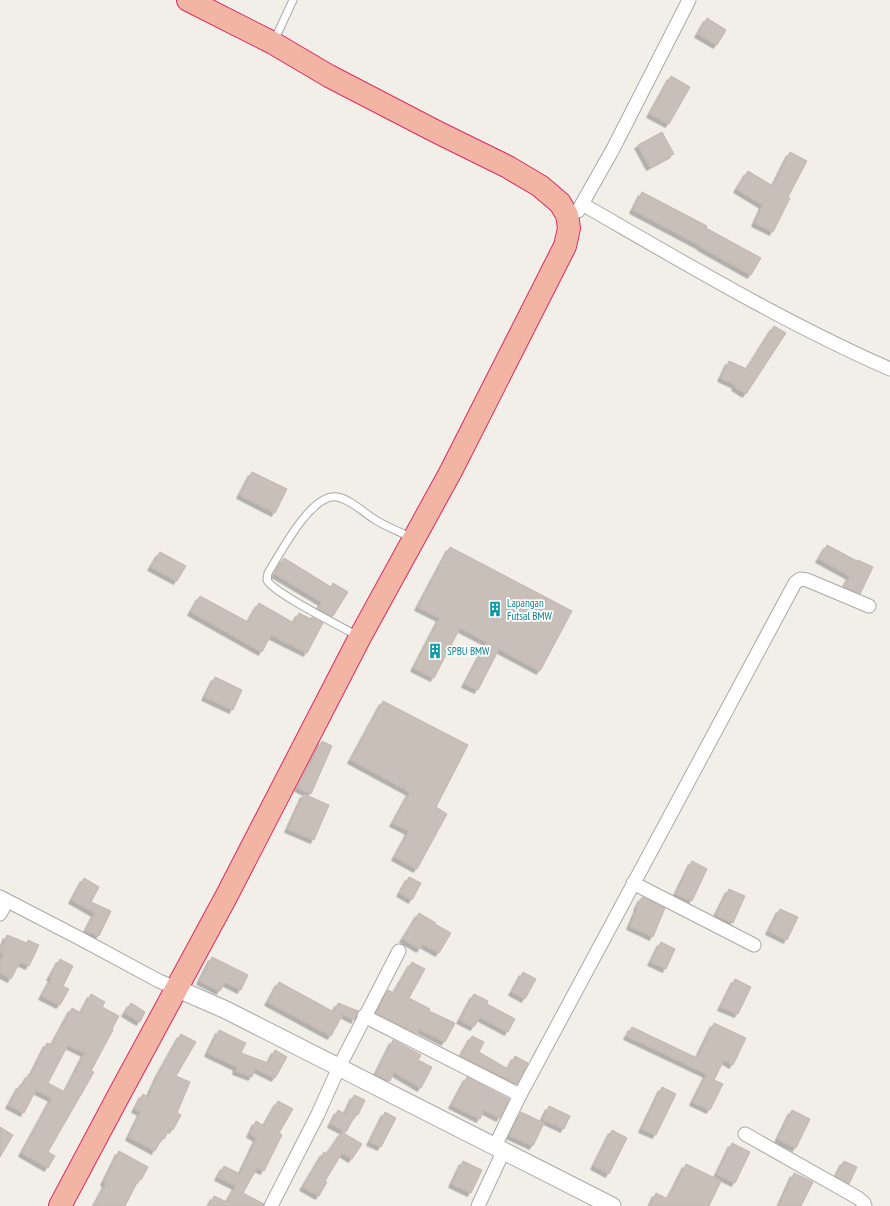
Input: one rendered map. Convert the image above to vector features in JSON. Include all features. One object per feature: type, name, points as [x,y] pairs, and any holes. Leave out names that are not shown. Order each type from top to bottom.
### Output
[{"type":"highway","points":[[60,1206],[120,1093],[178,989],[360,637],[451,471],[565,246],[569,228],[567,215],[560,203],[540,186],[508,167],[437,132],[188,0]]},
{"type":"street","points":[[569,228],[613,150],[689,0]]},
{"type":"street","points":[[582,204],[761,306],[844,348],[890,369]]},
{"type":"street","points":[[478,1206],[520,1095],[797,580],[807,580],[869,606]]},
{"type":"street","points":[[633,883],[754,945]]},
{"type":"street","points":[[0,914],[3,899],[159,981],[226,1010],[612,1206]]},
{"type":"street","points":[[271,1206],[318,1114],[338,1067],[399,951]]},
{"type":"street","points":[[364,1016],[520,1095]]},
{"type":"street","points":[[745,1134],[858,1198],[864,1203],[865,1206]]},
{"type":"lane","points":[[273,44],[293,0]]},
{"type":"lane","points":[[360,637],[277,590],[268,582],[268,573],[294,532],[311,509],[321,502],[333,497],[342,498],[375,520],[413,539]]},
{"type":"building","points":[[707,18],[726,30],[717,45],[698,34]]},
{"type":"building","points":[[671,76],[690,87],[669,124],[650,114]]},
{"type":"building","points":[[662,132],[674,154],[650,167],[638,145]]},
{"type":"building","points":[[790,152],[807,161],[788,197],[790,198],[773,232],[755,223],[763,205],[737,189],[748,171],[773,186]]},
{"type":"building","points":[[642,192],[707,226],[706,228],[761,258],[751,275],[701,246],[633,210]]},
{"type":"building","points":[[774,326],[786,333],[746,394],[735,387],[736,385],[721,378],[729,361],[747,369]]},
{"type":"building","points":[[252,472],[287,489],[275,513],[240,495]]},
{"type":"building","points":[[827,545],[857,561],[858,560],[873,567],[860,594],[844,587],[850,576],[819,559]]},
{"type":"building","name":"Lapangan Futsal BMW","points":[[450,547],[572,611],[540,671],[499,649],[478,690],[465,684],[487,642],[460,628],[434,678],[414,668],[440,618],[418,607]]},
{"type":"building","points":[[160,552],[186,566],[177,581],[151,567]]},
{"type":"building","points":[[284,558],[331,587],[333,583],[348,592],[333,616],[318,609],[322,602],[275,574]]},
{"type":"building","points":[[200,596],[248,622],[259,603],[294,623],[299,613],[311,619],[312,617],[323,623],[307,653],[271,635],[262,652],[191,612]]},
{"type":"building","points":[[215,677],[242,690],[233,710],[205,697]]},
{"type":"building","points":[[383,701],[468,745],[436,807],[447,814],[417,869],[395,857],[409,831],[393,823],[410,792],[351,760]]},
{"type":"building","points":[[322,741],[332,746],[311,794],[298,788]]},
{"type":"building","points":[[304,794],[329,805],[314,840],[288,829]]},
{"type":"building","points":[[692,861],[707,869],[692,901],[676,894]]},
{"type":"building","points":[[409,877],[421,883],[412,900],[400,893]]},
{"type":"building","points":[[84,878],[99,887],[91,902],[111,911],[99,936],[86,931],[95,913],[72,900]]},
{"type":"building","points":[[729,889],[745,896],[733,923],[716,915]]},
{"type":"building","points":[[642,897],[665,908],[653,937],[630,926]]},
{"type":"building","points":[[780,909],[798,917],[787,940],[769,931]]},
{"type":"building","points":[[419,913],[451,933],[439,953],[423,944],[420,949],[403,939]]},
{"type":"building","points":[[7,935],[27,943],[28,940],[39,945],[29,966],[20,962],[11,979],[0,973],[0,962],[4,954],[0,952]]},
{"type":"building","points":[[661,942],[675,949],[666,969],[651,962]]},
{"type":"building","points":[[212,957],[248,975],[241,990],[225,982],[220,991],[200,981]]},
{"type":"building","points":[[60,959],[73,966],[63,986],[69,989],[60,1005],[42,996]]},
{"type":"building","points":[[412,962],[425,969],[409,998],[430,1009],[429,1011],[455,1023],[445,1042],[419,1029],[416,1034],[376,1013],[388,990],[394,993]]},
{"type":"building","points":[[523,972],[536,979],[525,999],[512,992]]},
{"type":"building","points":[[735,979],[751,987],[738,1014],[721,1007]]},
{"type":"building","points":[[279,982],[334,1012],[338,1003],[358,1011],[355,1020],[343,1014],[331,1036],[268,1002]]},
{"type":"building","points":[[91,994],[105,1002],[102,1007],[119,1016],[91,1071],[94,1072],[48,1152],[55,1156],[48,1168],[22,1153],[52,1098],[36,1090],[24,1113],[9,1105],[20,1085],[22,1086],[29,1074],[31,1075],[47,1043],[52,1045],[72,1008],[81,1013]],"holes":[[[68,1045],[85,1053],[65,1092],[48,1083]]]},
{"type":"building","points":[[474,994],[488,1001],[487,1004],[515,1019],[508,1032],[480,1017],[474,1027],[460,1020]]},
{"type":"building","points":[[131,1003],[145,1012],[140,1022],[125,1013]]},
{"type":"building","points":[[714,1023],[746,1038],[733,1065],[724,1060],[714,1080],[723,1084],[710,1110],[693,1102],[707,1074],[627,1036],[632,1027],[697,1058]]},
{"type":"building","points":[[219,1030],[246,1043],[241,1053],[268,1063],[275,1050],[287,1057],[275,1078],[255,1068],[252,1077],[236,1071],[237,1067],[208,1053]]},
{"type":"building","points":[[181,1034],[196,1042],[176,1076],[190,1082],[177,1113],[181,1115],[173,1130],[170,1128],[164,1139],[162,1138],[155,1151],[129,1137],[141,1112],[135,1109],[143,1094],[148,1097],[159,1073]]},
{"type":"building","points":[[472,1036],[484,1042],[479,1052],[508,1069],[515,1056],[528,1063],[517,1084],[461,1056]]},
{"type":"building","points":[[393,1040],[421,1055],[418,1060],[432,1067],[421,1088],[394,1072],[390,1081],[376,1074]]},
{"type":"building","points":[[467,1077],[509,1099],[500,1118],[484,1110],[480,1119],[452,1105]]},
{"type":"building","points":[[662,1087],[676,1094],[656,1135],[642,1129]]},
{"type":"building","points":[[354,1095],[365,1100],[358,1115],[356,1114],[346,1132],[331,1124],[338,1110],[345,1114]]},
{"type":"building","points":[[278,1101],[293,1109],[279,1133],[282,1135],[264,1171],[257,1168],[243,1193],[264,1204],[263,1206],[209,1206],[214,1196],[227,1202],[236,1186],[218,1177],[224,1166],[240,1174],[257,1138],[250,1134],[256,1121],[264,1126]]},
{"type":"building","points":[[549,1106],[570,1116],[564,1129],[543,1119]]},
{"type":"building","points":[[792,1110],[810,1119],[796,1148],[778,1139]]},
{"type":"building","points":[[385,1112],[396,1118],[381,1147],[370,1142]]},
{"type":"building","points":[[521,1112],[544,1123],[533,1146],[509,1135]]},
{"type":"building","points":[[0,1127],[13,1135],[0,1157]]},
{"type":"building","points":[[612,1130],[627,1138],[609,1174],[594,1166]]},
{"type":"building","points":[[342,1132],[362,1144],[352,1159],[342,1153],[325,1181],[327,1182],[319,1196],[303,1187],[324,1152],[327,1154]]},
{"type":"building","points":[[732,1143],[750,1152],[735,1183],[717,1174]]},
{"type":"building","points":[[119,1151],[148,1167],[141,1180],[139,1179],[125,1206],[94,1206],[106,1184],[104,1182]]},
{"type":"building","points":[[463,1161],[482,1170],[471,1193],[452,1184]]},
{"type":"building","points":[[844,1161],[857,1167],[849,1184],[836,1176]]},
{"type":"building","points":[[686,1164],[721,1181],[709,1206],[650,1206],[656,1193],[668,1199]]},
{"type":"building","points":[[794,1173],[813,1182],[801,1206],[779,1206]]},
{"type":"place","name":"Lapangan Futsal BMW","points":[[495,609]]},
{"type":"place","name":"SPBU BMW","points":[[435,651]]}]
